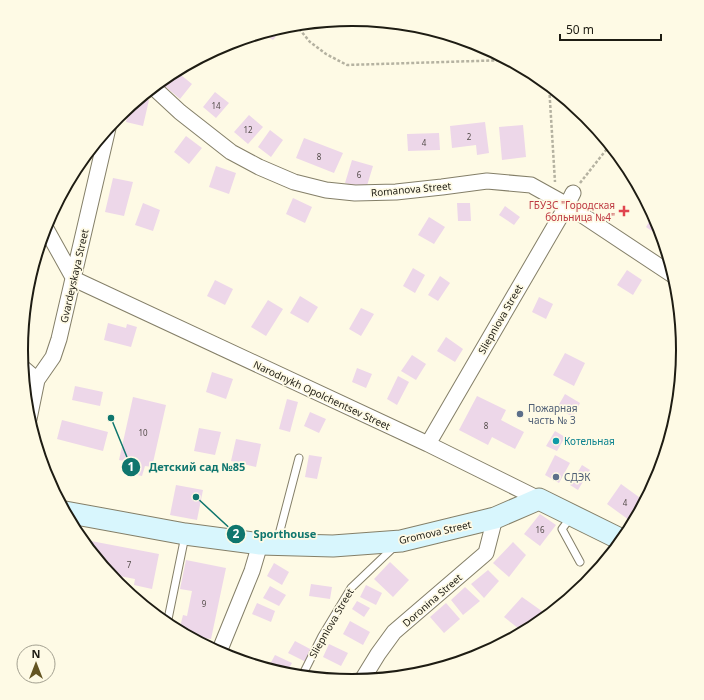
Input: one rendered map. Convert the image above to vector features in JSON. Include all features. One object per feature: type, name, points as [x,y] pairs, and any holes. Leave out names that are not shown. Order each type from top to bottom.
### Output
[{"type":"street","name":"Romanova Street","points":[[158,91],[180,112],[231,152],[259,167],[294,182],[326,190],[355,193],[419,190],[487,181],[531,185],[564,199],[666,270]]},
{"type":"street","name":"Gvardeyskaya Street","points":[[32,402],[37,380],[53,357],[59,339],[105,140]]},
{"type":"street","name":"Sliepniova Street","points":[[428,444],[564,199]]},
{"type":"street","points":[[49,235],[74,279]]},
{"type":"street","name":"Narodnykh Opolchentsev Street","points":[[74,279],[428,444],[616,537]]},
{"type":"street","points":[[29,373],[37,380]]},
{"type":"street","name":"Gromova Street","points":[[74,516],[185,534],[268,544],[333,546],[401,541],[495,518],[539,499]]},
{"type":"street","name":"Doronina Street","points":[[366,673],[394,632],[486,553],[495,518]]},
{"type":"street","points":[[221,646],[252,571],[268,544]]},
{"type":"lane","points":[[268,544],[299,458]]},
{"type":"lane","points":[[572,515],[562,528],[580,562]]},
{"type":"lane","points":[[168,617],[185,534]]},
{"type":"lane","name":"Sliepniova Street","points":[[305,670],[322,636],[351,588],[401,541]]},
{"type":"path","points":[[301,30],[310,42],[326,54],[347,65],[498,60]]},
{"type":"path","points":[[549,93],[555,178],[564,199],[606,149]]},
{"type":"building","points":[[278,35],[273,40],[268,37]]},
{"type":"building","points":[[181,75],[192,84],[180,99],[165,86]]},
{"type":"building","points":[[215,92],[229,103],[216,118],[203,107]]},
{"type":"building","points":[[147,99],[149,100],[143,126],[126,122],[127,117],[138,106]]},
{"type":"building","points":[[249,115],[263,127],[248,144],[234,132]]},
{"type":"building","points":[[485,122],[489,153],[477,155],[476,145],[452,148],[450,126]]},
{"type":"building","points":[[523,125],[526,157],[502,160],[499,127]]},
{"type":"building","points":[[270,130],[283,140],[271,157],[258,147]]},
{"type":"building","points":[[439,133],[440,150],[408,151],[407,134]]},
{"type":"building","points":[[186,136],[202,148],[189,164],[174,152]]},
{"type":"building","points":[[304,138],[343,153],[334,173],[296,158]]},
{"type":"building","points":[[352,160],[373,166],[366,189],[345,183]]},
{"type":"building","points":[[216,166],[236,173],[229,194],[209,187]]},
{"type":"building","points":[[113,178],[133,182],[124,216],[105,212]]},
{"type":"building","points":[[293,198],[312,207],[305,223],[286,214]]},
{"type":"building","points":[[143,203],[160,210],[153,231],[135,225]]},
{"type":"building","points":[[457,203],[470,203],[471,221],[458,221]]},
{"type":"building","points":[[505,206],[520,217],[514,225],[499,215]]},
{"type":"building","points":[[429,217],[445,227],[434,244],[418,235]]},
{"type":"building","points":[[649,222],[653,232],[646,227]]},
{"type":"building","points":[[413,268],[425,275],[415,293],[403,286]]},
{"type":"building","points":[[627,270],[642,280],[633,295],[617,285]]},
{"type":"building","points":[[440,276],[450,283],[438,301],[428,295]]},
{"type":"building","points":[[215,280],[233,289],[225,305],[207,296]]},
{"type":"building","points":[[300,296],[318,307],[308,323],[290,313]]},
{"type":"building","points":[[539,297],[553,304],[546,319],[532,312]]},
{"type":"building","points":[[268,300],[283,309],[266,336],[251,327]]},
{"type":"building","points":[[361,308],[374,314],[361,336],[349,329]]},
{"type":"building","points":[[108,323],[126,328],[127,324],[137,327],[131,347],[104,340]]},
{"type":"building","points":[[446,337],[463,349],[455,362],[437,351]]},
{"type":"building","points":[[565,353],[585,363],[574,386],[553,375]]},
{"type":"building","points":[[412,355],[426,364],[416,380],[401,371]]},
{"type":"building","points":[[357,368],[372,374],[366,388],[352,382]]},
{"type":"building","points":[[212,372],[233,379],[226,399],[206,392]]},
{"type":"building","points":[[398,376],[409,382],[397,405],[387,399]]},
{"type":"building","points":[[75,386],[103,392],[100,406],[72,400]]},
{"type":"building","points":[[565,394],[580,403],[573,417],[557,408]]},
{"type":"building","points":[[477,396],[506,410],[501,420],[524,432],[515,449],[492,437],[488,445],[459,430]]},
{"type":"building","points":[[133,397],[166,405],[152,467],[145,466],[142,476],[122,472],[124,461],[119,460]]},
{"type":"building","points":[[287,399],[298,402],[290,432],[279,429]]},
{"type":"building","points":[[310,412],[326,419],[319,433],[304,426]]},
{"type":"building","points":[[62,420],[108,432],[103,451],[57,439]]},
{"type":"building","points":[[199,428],[221,432],[215,455],[194,451]]},
{"type":"building","name":"Котельная","points":[[555,431],[565,437],[557,451],[546,446]]},
{"type":"building","points":[[236,439],[261,444],[256,467],[231,461]]},
{"type":"building","points":[[309,455],[322,457],[317,479],[305,477]]},
{"type":"building","points":[[555,455],[570,463],[559,483],[545,475]]},
{"type":"building","points":[[582,465],[590,470],[578,490],[570,485]]},
{"type":"building","points":[[621,484],[640,498],[628,519],[607,504]]},
{"type":"building","points":[[176,485],[203,490],[197,520],[170,515]]},
{"type":"building","points":[[540,514],[556,525],[540,546],[524,534]]},
{"type":"building","points":[[91,541],[159,554],[152,589],[134,585],[135,579],[120,576],[108,564]]},
{"type":"building","points":[[513,542],[526,555],[509,577],[493,563]]},
{"type":"building","points":[[186,560],[226,568],[211,639],[202,637],[181,625],[183,615],[187,616],[192,591],[180,589]]},
{"type":"building","points":[[390,562],[409,580],[393,597],[374,579]]},
{"type":"building","points":[[274,563],[289,572],[282,585],[267,576]]},
{"type":"building","points":[[488,570],[499,581],[484,598],[471,584]]},
{"type":"building","points":[[311,584],[332,587],[330,599],[309,596]]},
{"type":"building","points":[[366,585],[382,593],[376,605],[360,597]]},
{"type":"building","points":[[270,586],[286,595],[279,606],[263,598]]},
{"type":"building","points":[[465,587],[480,601],[463,615],[451,600]]},
{"type":"building","points":[[522,597],[543,612],[518,628],[504,617]]},
{"type":"building","points":[[357,601],[370,608],[364,617],[352,609]]},
{"type":"building","points":[[257,603],[275,611],[271,622],[252,614]]},
{"type":"building","points":[[446,603],[460,619],[444,633],[430,617]]},
{"type":"building","points":[[350,621],[370,632],[363,645],[343,634]]},
{"type":"building","points":[[295,641],[312,650],[306,662],[288,653]]},
{"type":"building","points":[[329,644],[348,653],[341,666],[323,657]]},
{"type":"building","points":[[275,655],[292,663],[289,668],[270,664]]},
{"type":"place","name":"ГБУЗС \"Городская больница №4\"","points":[[624,211]]},
{"type":"place","name":"Пожарная часть № 3","points":[[520,414]]},
{"type":"place","name":"Детский сад №85","points":[[111,418]]},
{"type":"place","name":"Котельная","points":[[556,441]]},
{"type":"place","name":"СДЭК","points":[[556,477]]},
{"type":"place","name":"Sporthouse","points":[[196,497]]}]
